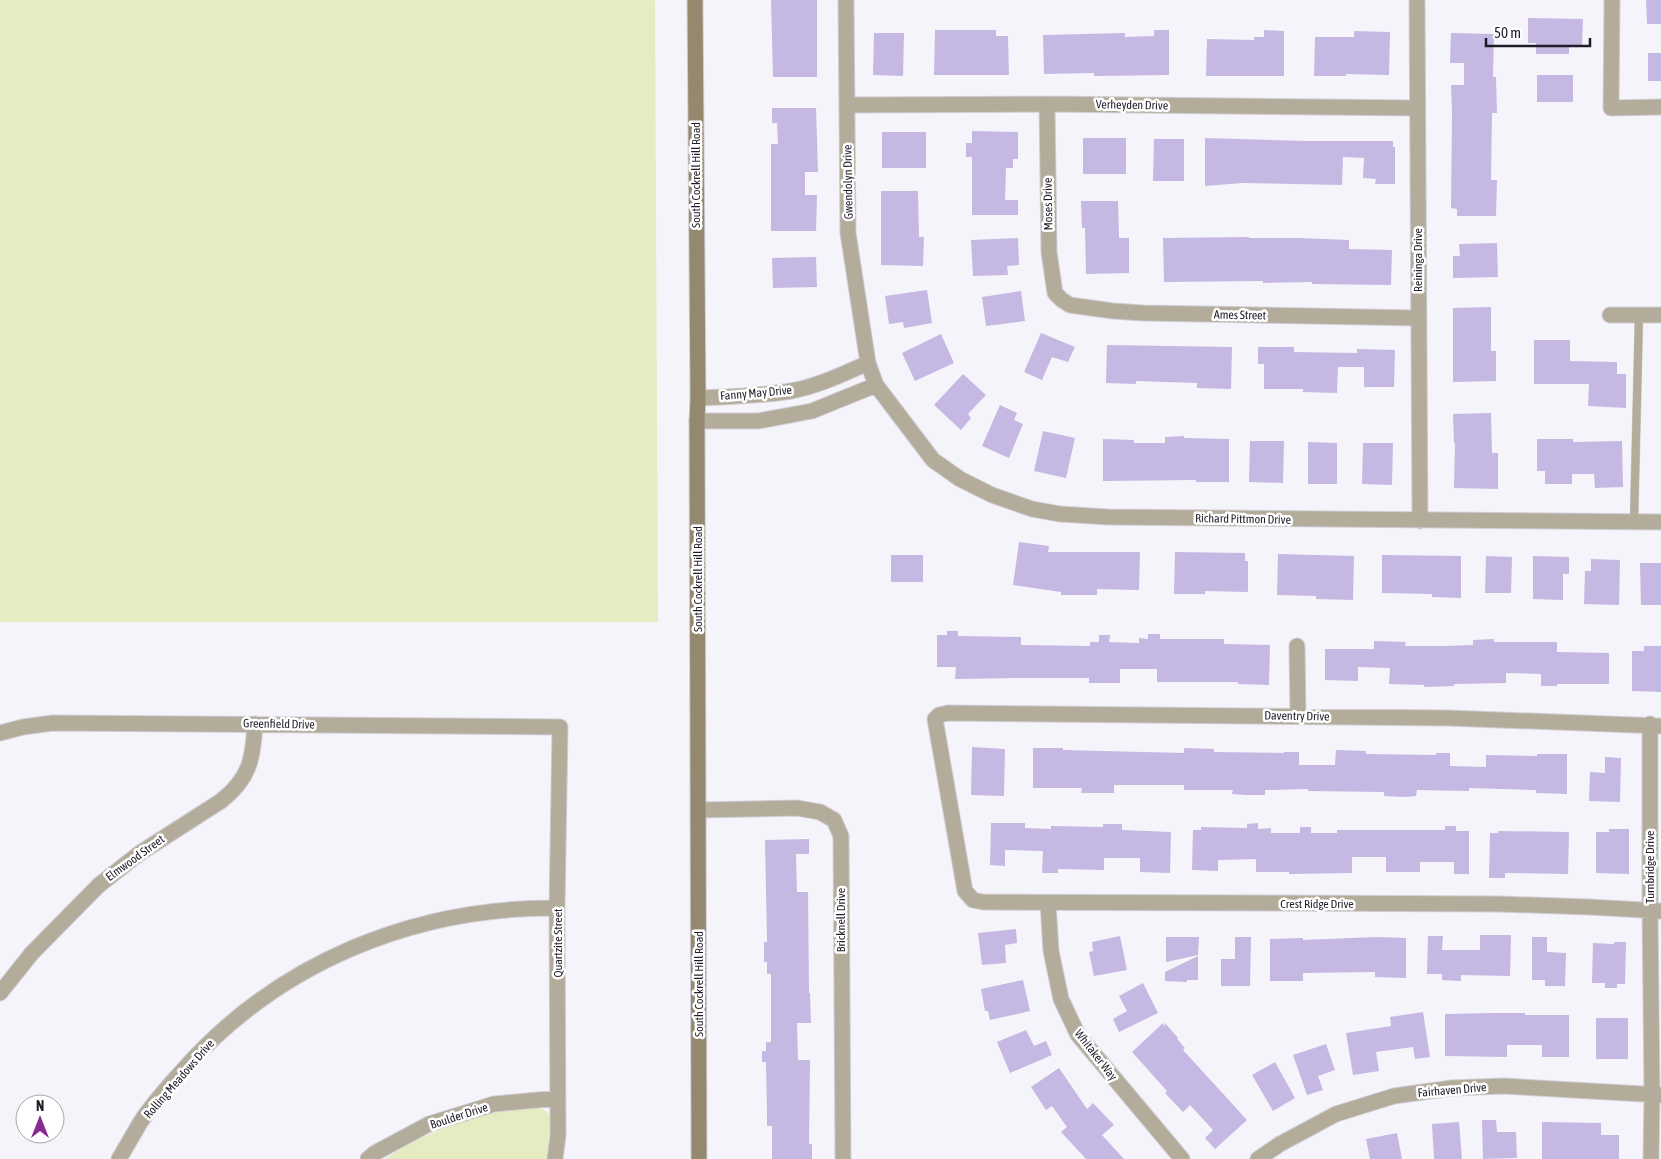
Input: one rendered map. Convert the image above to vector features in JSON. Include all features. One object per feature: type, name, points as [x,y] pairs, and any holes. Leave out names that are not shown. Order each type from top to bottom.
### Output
[{"type":"main road","name":"South Cockrell Hill Road","points":[[695,0],[700,1159]]},
{"type":"street","name":"Gwendolyn Drive","points":[[846,0],[848,233],[868,363],[876,385]]},
{"type":"street","name":"Reininga Drive","points":[[1417,0],[1420,521]]},
{"type":"street","points":[[1612,0],[1611,108],[1661,108]]},
{"type":"street","name":"Verheyden Drive","points":[[847,105],[1047,104],[1417,108]]},
{"type":"street","name":"Moses Drive","points":[[1047,104],[1049,252],[1055,293],[1062,300]]},
{"type":"street","name":"Ames Street","points":[[1062,300],[1070,305],[1143,313],[1419,318]]},
{"type":"street","points":[[1610,315],[1661,315]]},
{"type":"street","name":"Fanny May Drive","points":[[698,398],[756,396],[793,391],[832,379],[868,363]]},
{"type":"street","name":"Fanny May Drive","points":[[697,421],[758,421],[812,411],[876,385]]},
{"type":"street","name":"Richard Pittmon Drive","points":[[876,385],[933,460],[960,479],[992,495],[1032,509],[1060,514],[1108,517],[1661,522]]},
{"type":"street","points":[[1297,646],[1298,716]]},
{"type":"street","name":"Daventry Drive","points":[[973,900],[965,891],[935,719],[939,715],[948,713],[1448,718],[1655,725]]},
{"type":"street","name":"Greenfield Drive","points":[[0,733],[23,727],[53,723],[560,728]]},
{"type":"street","name":"Elmwood Street","points":[[0,993],[32,954],[99,885],[140,853],[234,791],[243,780],[249,765],[254,746],[255,724]]},
{"type":"street","name":"Turnbridge Drive","points":[[1651,1159],[1657,1094],[1655,725]]},
{"type":"street","name":"Quartzite Street","points":[[555,1159],[558,1134],[557,908],[560,728]]},
{"type":"street","name":"Bricknell Drive","points":[[699,810],[797,808],[820,812],[834,820],[841,836],[843,1159]]},
{"type":"street","name":"Crest Ridge Drive","points":[[973,900],[983,902],[1048,903],[1499,904],[1655,911]]},
{"type":"street","name":"Whitaker Way","points":[[1048,903],[1051,951],[1060,999],[1078,1035],[1182,1159]]},
{"type":"street","name":"Rolling Meadows Drive","points":[[119,1159],[141,1122],[167,1088],[201,1050],[232,1021],[260,999],[302,972],[386,934],[434,921],[470,914],[527,908],[557,908]]},
{"type":"street","name":"Fairhaven Drive","points":[[1258,1159],[1280,1144],[1336,1114],[1394,1096],[1452,1088],[1503,1086],[1657,1094]]},
{"type":"street","name":"Boulder Drive","points":[[368,1159],[375,1153],[429,1124],[494,1104],[558,1098]]},
{"type":"lane","points":[[1634,522],[1639,315]]},
{"type":"green space","points":[[0,0],[655,0],[658,622],[0,622]]},
{"type":"green space","points":[[538,1107],[546,1111],[550,1118],[547,1159],[385,1159],[420,1139],[458,1123],[498,1112]]},
{"type":"building","points":[[771,0],[817,0],[817,77],[773,77]]},
{"type":"building","points":[[1646,0],[1661,0],[1661,24],[1647,24]]},
{"type":"building","points":[[1528,18],[1583,19],[1582,47],[1569,46],[1569,54],[1536,54],[1536,43],[1528,43]]},
{"type":"building","points":[[935,30],[996,30],[996,36],[1008,36],[1009,75],[934,75]]},
{"type":"building","points":[[1154,30],[1169,30],[1169,75],[1094,76],[1094,73],[1044,74],[1043,35],[1125,33],[1125,37],[1154,36]]},
{"type":"building","points":[[1264,30],[1284,31],[1284,76],[1206,76],[1207,39],[1254,40],[1254,37],[1264,37]]},
{"type":"building","points":[[1354,31],[1390,32],[1389,75],[1346,74],[1346,76],[1314,76],[1315,37],[1354,37]]},
{"type":"building","points":[[874,33],[904,33],[903,76],[873,75]]},
{"type":"building","points":[[1451,33],[1494,34],[1493,77],[1496,77],[1497,113],[1492,113],[1491,180],[1497,180],[1496,216],[1457,216],[1457,209],[1451,208],[1451,85],[1464,85],[1464,63],[1450,63]]},
{"type":"building","points":[[1648,53],[1661,53],[1661,81],[1648,81]]},
{"type":"building","points":[[1537,75],[1573,75],[1573,102],[1537,102]]},
{"type":"building","points":[[772,108],[816,108],[818,172],[805,172],[805,195],[817,195],[816,231],[771,231],[771,144],[778,144],[777,123],[772,123]]},
{"type":"building","points":[[972,131],[1018,132],[1018,159],[1013,159],[1013,168],[1006,168],[1005,200],[1018,200],[1018,215],[972,215],[972,157],[966,157],[966,143],[972,143]]},
{"type":"building","points":[[882,132],[926,132],[926,168],[882,168]]},
{"type":"building","points":[[1083,138],[1126,138],[1126,174],[1083,174]]},
{"type":"building","points":[[1205,138],[1393,141],[1393,147],[1395,147],[1395,184],[1375,184],[1376,179],[1363,178],[1364,158],[1343,157],[1342,185],[1242,183],[1205,186]]},
{"type":"building","points":[[1154,139],[1184,139],[1184,181],[1153,181]]},
{"type":"building","points":[[881,191],[918,191],[919,237],[924,237],[923,266],[881,265]]},
{"type":"building","points":[[1081,201],[1118,201],[1119,238],[1129,238],[1129,273],[1086,274],[1085,228],[1082,228]]},
{"type":"building","points":[[1249,237],[1349,240],[1349,249],[1392,250],[1391,285],[1312,284],[1312,282],[1263,283],[1263,281],[1164,282],[1163,238]]},
{"type":"building","points":[[1018,238],[1019,265],[1007,266],[1008,275],[973,276],[971,240]]},
{"type":"building","points":[[1497,243],[1498,277],[1453,278],[1453,256],[1460,256],[1459,244]]},
{"type":"building","points":[[816,257],[817,287],[773,288],[772,258]]},
{"type":"building","points":[[927,290],[932,323],[904,328],[903,322],[889,324],[885,296]]},
{"type":"building","points":[[1021,291],[1025,321],[986,326],[982,297]]},
{"type":"building","points":[[1491,307],[1491,351],[1496,351],[1496,381],[1453,382],[1453,308]]},
{"type":"building","points":[[1041,333],[1075,347],[1068,362],[1052,357],[1042,380],[1024,372]]},
{"type":"building","points":[[941,334],[954,363],[915,381],[902,353]]},
{"type":"building","points":[[1534,340],[1570,340],[1570,361],[1617,362],[1617,374],[1626,374],[1626,408],[1588,406],[1589,384],[1534,384]]},
{"type":"building","points":[[1107,345],[1232,347],[1231,389],[1197,388],[1197,383],[1136,381],[1136,384],[1106,383]]},
{"type":"building","points":[[1258,347],[1294,347],[1294,352],[1357,353],[1357,349],[1395,350],[1394,387],[1364,387],[1364,367],[1338,367],[1337,393],[1303,392],[1303,389],[1264,389],[1264,364],[1258,364]]},
{"type":"building","points":[[963,374],[986,395],[968,414],[971,418],[961,430],[934,405]]},
{"type":"building","points":[[1000,405],[1017,413],[1014,420],[1023,424],[1009,458],[982,446]]},
{"type":"building","points":[[1491,413],[1492,453],[1498,453],[1498,489],[1454,488],[1455,443],[1453,414]]},
{"type":"building","points":[[1043,431],[1075,438],[1066,478],[1034,471]]},
{"type":"building","points":[[1184,436],[1184,438],[1229,439],[1229,482],[1196,482],[1196,480],[1103,481],[1103,439],[1134,440],[1134,443],[1165,443],[1165,437]]},
{"type":"building","points":[[1537,439],[1573,439],[1573,442],[1622,441],[1623,487],[1595,488],[1594,474],[1572,474],[1572,484],[1545,484],[1545,471],[1537,471]]},
{"type":"building","points":[[1250,441],[1284,441],[1283,483],[1249,482]]},
{"type":"building","points":[[1308,442],[1337,443],[1337,484],[1308,484]]},
{"type":"building","points":[[1363,443],[1393,443],[1392,485],[1362,484]]},
{"type":"building","points":[[1019,542],[1049,546],[1048,552],[1140,552],[1139,590],[1097,589],[1097,595],[1061,595],[1061,592],[1013,585]]},
{"type":"building","points":[[1175,552],[1245,553],[1245,561],[1248,561],[1248,592],[1205,591],[1205,594],[1174,594]]},
{"type":"building","points":[[1278,554],[1354,556],[1353,600],[1316,599],[1316,596],[1277,595]]},
{"type":"building","points":[[891,555],[923,555],[923,582],[891,582]]},
{"type":"building","points":[[1382,555],[1461,556],[1461,598],[1432,597],[1432,594],[1382,593]]},
{"type":"building","points":[[1486,556],[1512,557],[1511,593],[1485,593]]},
{"type":"building","points":[[1533,556],[1569,557],[1569,574],[1563,574],[1563,600],[1533,599]]},
{"type":"building","points":[[1591,559],[1620,560],[1619,605],[1584,604],[1585,571],[1591,571]]},
{"type":"building","points":[[1640,563],[1661,563],[1661,605],[1641,605]]},
{"type":"building","points":[[947,631],[958,631],[958,636],[1021,637],[1021,645],[1090,646],[1090,642],[1099,642],[1099,635],[1110,635],[1109,642],[1139,643],[1139,638],[1148,639],[1148,634],[1160,634],[1160,639],[1224,639],[1224,644],[1270,645],[1269,685],[1238,684],[1238,682],[1157,682],[1157,669],[1120,669],[1120,683],[1089,683],[1089,678],[955,679],[956,667],[937,667],[937,635],[947,635]]},
{"type":"building","points":[[1494,639],[1494,642],[1557,642],[1557,652],[1609,653],[1609,684],[1557,684],[1557,686],[1541,686],[1541,674],[1506,673],[1506,683],[1454,684],[1454,686],[1424,687],[1424,685],[1389,684],[1390,668],[1358,667],[1358,681],[1325,680],[1325,649],[1374,649],[1374,641],[1406,642],[1405,646],[1446,646],[1473,645],[1473,640]]},
{"type":"building","points":[[1644,646],[1661,646],[1661,692],[1632,691],[1632,651],[1644,651]]},
{"type":"building","points":[[972,747],[1005,749],[1004,796],[971,795]]},
{"type":"building","points":[[1033,748],[1184,753],[1184,748],[1214,749],[1214,752],[1299,752],[1299,765],[1335,765],[1336,750],[1366,751],[1366,754],[1436,755],[1436,753],[1450,753],[1450,766],[1486,767],[1486,755],[1537,756],[1537,754],[1567,754],[1567,794],[1536,793],[1536,790],[1469,788],[1469,791],[1417,790],[1416,796],[1405,797],[1384,796],[1384,792],[1308,791],[1308,789],[1265,790],[1265,795],[1245,795],[1232,794],[1233,790],[1184,790],[1184,785],[1114,785],[1114,793],[1081,793],[1082,788],[1033,788]]},
{"type":"building","points":[[1605,757],[1621,758],[1620,802],[1589,801],[1590,772],[1605,773]]},
{"type":"building","points":[[991,823],[1025,823],[1025,828],[1051,829],[1051,826],[1103,827],[1103,824],[1122,824],[1122,830],[1171,832],[1170,873],[1140,872],[1140,858],[1104,858],[1104,870],[1058,869],[1058,873],[1042,873],[1043,851],[1005,850],[1005,866],[990,865]]},
{"type":"building","points":[[1258,823],[1258,829],[1271,828],[1271,833],[1300,833],[1300,827],[1311,827],[1311,833],[1337,833],[1337,830],[1445,830],[1445,826],[1456,826],[1456,831],[1469,831],[1469,874],[1454,874],[1454,862],[1420,862],[1420,872],[1386,872],[1386,857],[1352,857],[1352,873],[1289,874],[1289,872],[1256,872],[1256,859],[1218,860],[1218,871],[1192,870],[1193,830],[1201,830],[1201,827],[1247,828],[1247,824]]},
{"type":"building","points":[[1609,829],[1629,829],[1629,874],[1596,873],[1596,832],[1609,832]]},
{"type":"building","points":[[1498,831],[1569,832],[1568,874],[1505,873],[1505,878],[1489,878],[1490,833],[1498,833]]},
{"type":"building","points":[[809,839],[809,854],[796,854],[797,892],[808,892],[811,1023],[797,1023],[798,1060],[810,1060],[809,1144],[812,1144],[812,1159],[772,1159],[772,1126],[767,1126],[766,1062],[762,1062],[762,1051],[766,1051],[766,1042],[771,1042],[771,974],[767,974],[767,962],[764,962],[764,942],[767,942],[765,840]]},
{"type":"building","points":[[1016,929],[1017,943],[1005,945],[1006,963],[982,965],[978,933]]},
{"type":"building","points":[[1480,935],[1511,935],[1510,976],[1461,975],[1461,981],[1442,980],[1442,974],[1427,974],[1428,936],[1443,936],[1442,950],[1480,950]]},
{"type":"building","points":[[1120,936],[1127,970],[1094,976],[1089,952],[1093,951],[1092,942]]},
{"type":"building","points":[[1166,937],[1199,937],[1198,955],[1166,962]]},
{"type":"building","points":[[1235,937],[1251,937],[1250,986],[1221,986],[1221,959],[1235,959]]},
{"type":"building","points":[[1376,937],[1406,938],[1406,978],[1375,977],[1375,972],[1303,973],[1303,981],[1270,981],[1270,939],[1303,938],[1303,940]]},
{"type":"building","points":[[1532,937],[1547,937],[1547,952],[1566,953],[1565,986],[1545,986],[1545,980],[1532,980]]},
{"type":"building","points":[[1614,942],[1626,942],[1625,984],[1617,984],[1617,988],[1605,988],[1605,983],[1592,983],[1593,943],[1614,944]]},
{"type":"building","points":[[1198,956],[1198,980],[1187,980],[1187,982],[1165,981],[1165,972]]},
{"type":"building","points":[[1023,980],[1030,1011],[990,1020],[988,1011],[985,1011],[981,989]]},
{"type":"building","points":[[1143,983],[1158,1013],[1119,1032],[1113,1019],[1127,1011],[1119,996]]},
{"type":"building","points":[[1423,1012],[1430,1057],[1415,1059],[1413,1047],[1376,1052],[1379,1071],[1353,1075],[1346,1033],[1391,1026],[1390,1017]]},
{"type":"building","points":[[1445,1014],[1569,1015],[1569,1057],[1542,1057],[1542,1045],[1507,1045],[1507,1057],[1445,1056]]},
{"type":"building","points":[[1596,1018],[1628,1018],[1628,1059],[1596,1059]]},
{"type":"building","points":[[1163,1023],[1178,1038],[1185,1048],[1183,1050],[1247,1120],[1215,1149],[1205,1138],[1213,1130],[1190,1105],[1183,1112],[1132,1052]]},
{"type":"building","points":[[1026,1030],[1034,1046],[1046,1041],[1052,1055],[1010,1073],[997,1042]]},
{"type":"building","points":[[1326,1044],[1335,1070],[1318,1076],[1323,1090],[1307,1095],[1293,1055]]},
{"type":"building","points":[[1275,1062],[1295,1098],[1273,1111],[1252,1075]]},
{"type":"building","points":[[1059,1068],[1087,1109],[1093,1103],[1114,1125],[1102,1135],[1124,1159],[1086,1159],[1061,1132],[1067,1127],[1052,1106],[1046,1110],[1031,1087]]},
{"type":"building","points":[[1482,1120],[1496,1120],[1497,1132],[1516,1132],[1517,1158],[1483,1159]]},
{"type":"building","points":[[1459,1122],[1462,1159],[1434,1159],[1432,1124]]},
{"type":"building","points":[[1542,1122],[1601,1123],[1601,1135],[1619,1135],[1619,1159],[1542,1159]]},
{"type":"building","points":[[1397,1133],[1402,1159],[1370,1159],[1366,1139]]}]
